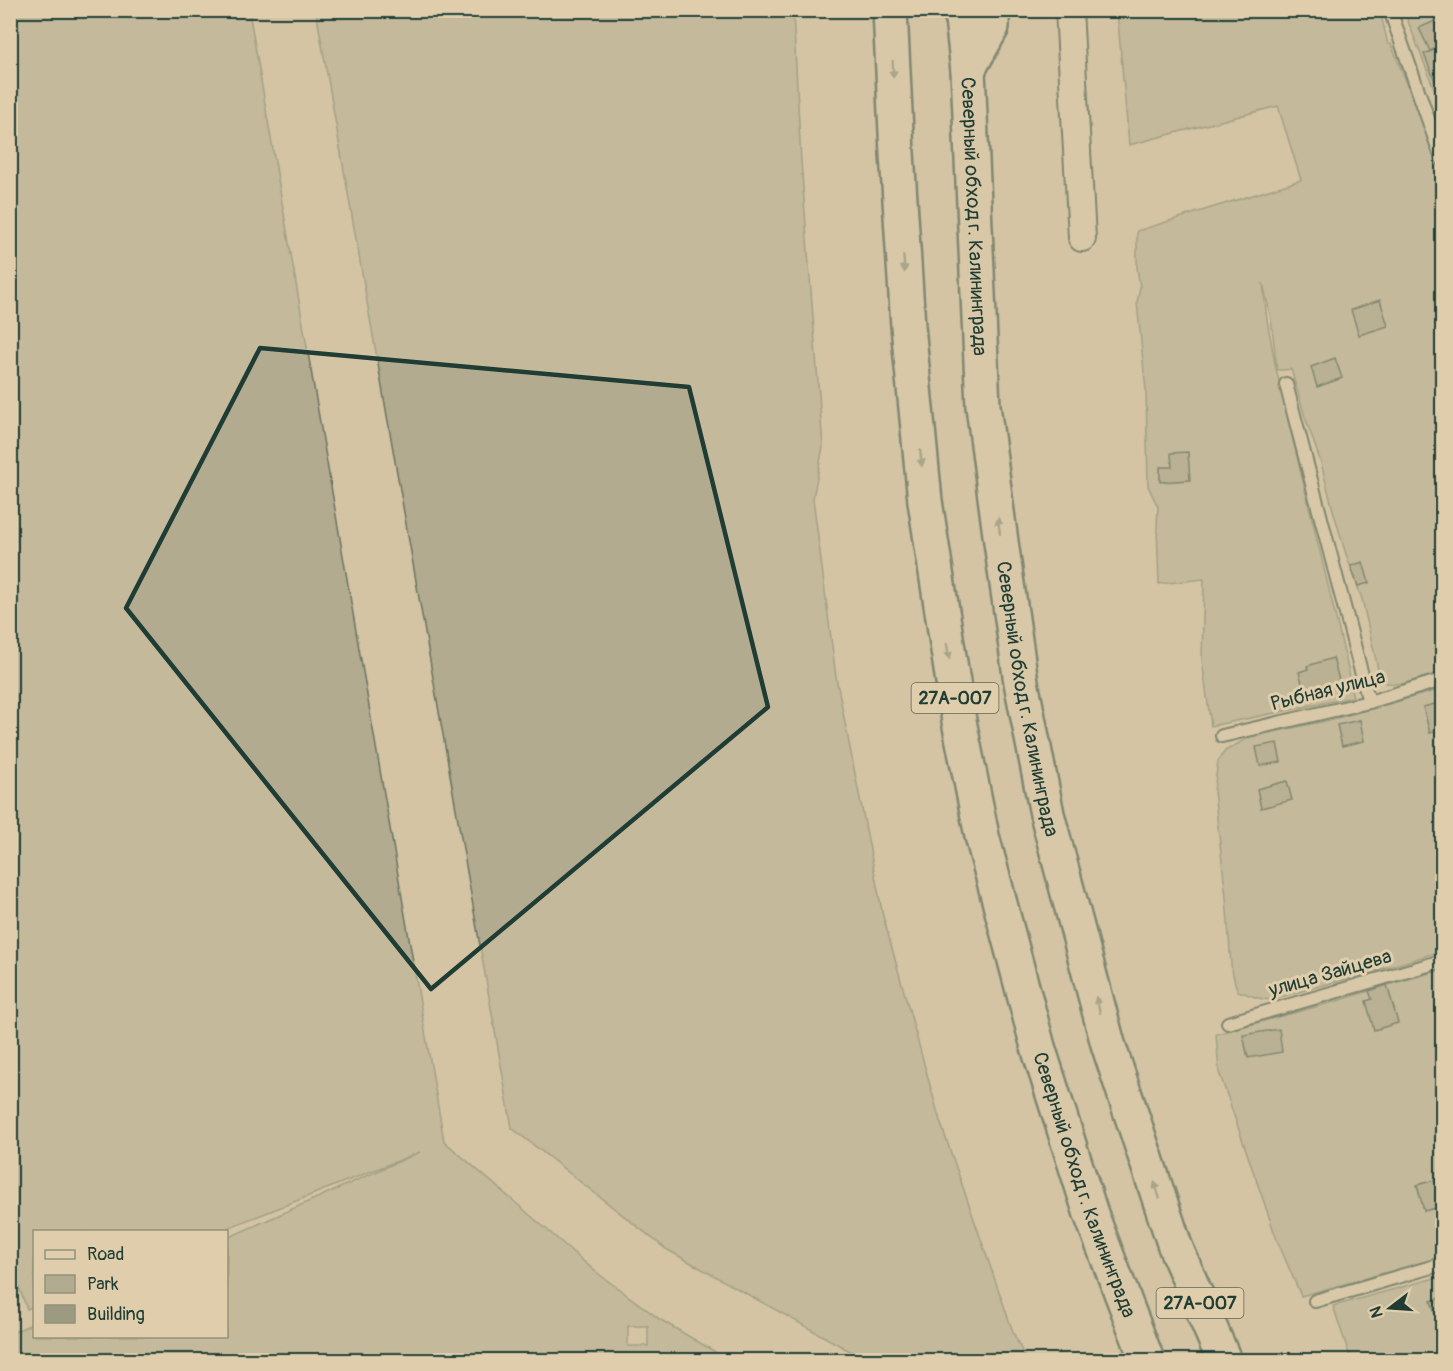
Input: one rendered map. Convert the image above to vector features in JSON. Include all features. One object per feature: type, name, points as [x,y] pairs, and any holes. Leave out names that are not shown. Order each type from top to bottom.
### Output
[{"type":"highway","name":"Северный обход г. Калининграда","points":[[890,10],[910,349],[925,501],[959,721],[982,836],[1038,1047],[1091,1214],[1147,1360]]},
{"type":"highway","name":"Северный обход г. Калининграда","points":[[961,10],[968,70],[983,406],[1019,670],[1034,748],[1047,814],[1108,1044],[1175,1246],[1224,1360]]},
{"type":"highway","points":[[968,70],[992,27],[992,10]]},
{"type":"street","points":[[1069,10],[1082,238]]},
{"type":"lane","points":[[1390,10],[1443,159]]},
{"type":"lane","points":[[1286,384],[1369,702]]},
{"type":"lane","name":"Рыбная улица","points":[[1222,736],[1369,702],[1443,680]]},
{"type":"lane","name":"улица Зайцева","points":[[1228,1023],[1443,961]]},
{"type":"lane","points":[[1315,1301],[1443,1264]]},
{"type":"highlighted area","points":[[260,348],[689,387],[768,707],[431,989],[126,608]]},
{"type":"green space","points":[[11,10],[249,11],[444,1141],[596,1272],[661,1320],[729,1360],[11,1360],[11,1333],[33,1323],[33,1338],[228,1338],[228,1238],[420,1152],[223,1230],[33,1230],[33,1306],[27,1309],[11,1266]],"holes":[[[628,1326],[648,1326],[648,1346],[628,1346]]]},
{"type":"green space","points":[[316,11],[793,11],[801,161],[823,447],[813,498],[836,677],[883,916],[940,1121],[1013,1332],[1026,1360],[866,1360],[666,1249],[512,1128]]},
{"type":"green space","points":[[1117,11],[1380,11],[1388,44],[1391,44],[1442,171],[1442,672],[1402,684],[1385,683],[1380,678],[1362,599],[1345,551],[1321,463],[1291,369],[1277,370],[1271,319],[1263,283],[1276,369],[1353,697],[1211,726],[1202,660],[1204,579],[1159,584],[1158,507],[1148,486],[1146,391],[1137,302],[1140,287],[1137,268],[1137,231],[1301,180],[1278,106],[1129,145]]},
{"type":"green space","points":[[1404,11],[1442,11],[1442,109]]},
{"type":"green space","points":[[1442,689],[1442,951],[1269,1000],[1238,991],[1231,965],[1214,791],[1218,761],[1225,751],[1250,737],[1330,720]]},
{"type":"green space","points":[[1442,970],[1442,1257],[1301,1296],[1277,1240],[1219,1072],[1216,1034]]},
{"type":"green space","points":[[1442,1276],[1442,1360],[1351,1360],[1333,1306]]},
{"type":"building","points":[[1437,20],[1442,32],[1442,45],[1430,51],[1419,28]]},
{"type":"building","points":[[1442,47],[1442,78],[1435,81],[1424,54]]},
{"type":"building","points":[[1380,300],[1388,326],[1359,335],[1351,310]]},
{"type":"building","points":[[1335,358],[1342,378],[1317,387],[1311,367]]},
{"type":"building","points":[[1188,452],[1190,480],[1160,482],[1160,467],[1172,467],[1171,453]]},
{"type":"building","points":[[1363,562],[1369,583],[1358,586],[1351,566]]},
{"type":"building","points":[[1333,658],[1340,684],[1305,694],[1299,672],[1308,669],[1307,666]]},
{"type":"building","points":[[1442,702],[1442,730],[1430,733],[1423,707]]},
{"type":"building","points":[[1360,720],[1364,741],[1342,746],[1337,725]]},
{"type":"building","points":[[1277,743],[1281,762],[1260,766],[1256,747]]},
{"type":"building","points":[[1287,781],[1292,800],[1261,808],[1257,789]]},
{"type":"building","points":[[1387,985],[1398,1023],[1374,1030],[1366,1001],[1372,999],[1369,991]]},
{"type":"building","points":[[1279,1029],[1282,1052],[1248,1058],[1243,1035]]},
{"type":"building","points":[[1442,1178],[1442,1217],[1440,1207],[1424,1211],[1417,1185]]},
{"type":"building","points":[[1442,1297],[1442,1336],[1431,1301]]}]
